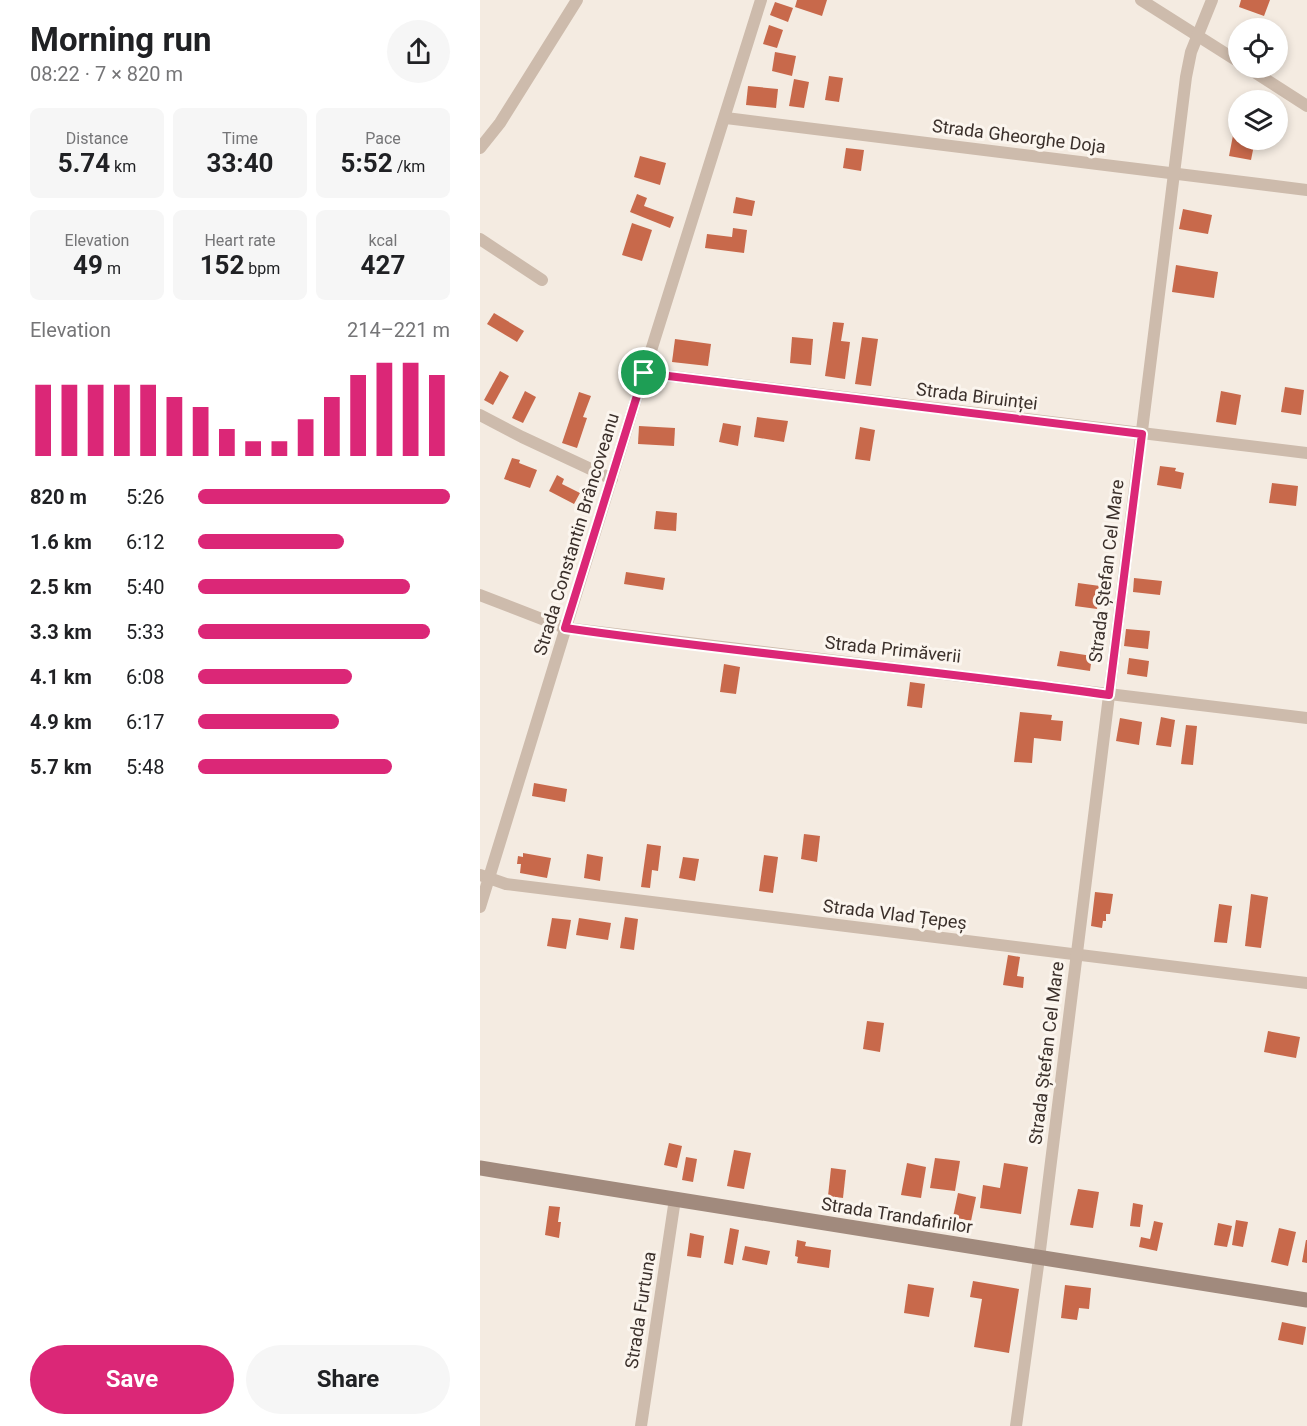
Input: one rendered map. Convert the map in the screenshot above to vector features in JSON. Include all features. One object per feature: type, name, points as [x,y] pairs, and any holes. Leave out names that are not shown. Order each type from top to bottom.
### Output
[{"type":"main road","name":"Strada Trandafirilor","points":[[480,1168],[1307,1300]]},
{"type":"street","points":[[480,148],[500,123],[577,0]]},
{"type":"street","name":"Strada Constantin Brâncoveanu","points":[[480,907],[484,877],[565,628],[761,0]]},
{"type":"street","points":[[1141,0],[1228,55]]},
{"type":"street","name":"Strada Ștefan Cel Mare","points":[[1016,1426],[1039,1258],[1186,77],[1191,52],[1212,0]]},
{"type":"street","points":[[1264,78],[1307,106]]},
{"type":"street","name":"Strada Gheorghe Doja","points":[[726,118],[1307,190]]},
{"type":"street","points":[[480,239],[542,280]]},
{"type":"street","name":"Strada Biruinței","points":[[644,373],[1307,453]]},
{"type":"street","points":[[480,415],[612,479]]},
{"type":"street","name":"Strada Primăverii","points":[[480,595],[565,628],[1307,718]]},
{"type":"street","name":"Strada Vlad Țepeș","points":[[484,877],[506,884],[1307,983]]},
{"type":"street","name":"Strada Furtuna","points":[[641,1426],[675,1199]]},
{"type":"building","points":[[797,0],[827,0],[822,16],[795,7]]},
{"type":"building","points":[[1241,0],[1270,0],[1264,16],[1239,7]]},
{"type":"building","points":[[775,2],[793,8],[788,22],[770,15]]},
{"type":"building","points":[[769,25],[783,30],[777,48],[763,44]]},
{"type":"building","points":[[775,52],[796,56],[792,76],[772,71]]},
{"type":"building","points":[[829,76],[843,78],[839,102],[825,100]]},
{"type":"building","points":[[794,79],[809,82],[804,108],[789,106]]},
{"type":"building","points":[[748,86],[778,89],[776,108],[746,105]]},
{"type":"building","points":[[846,148],[864,150],[861,171],[843,168]]},
{"type":"building","points":[[1230,150],[1253,150],[1251,160],[1229,156]]},
{"type":"building","points":[[640,156],[666,163],[660,185],[634,177]]},
{"type":"building","points":[[637,194],[647,198],[644,206],[674,217],[670,228],[630,212]]},
{"type":"building","points":[[736,197],[755,201],[752,216],[733,213]]},
{"type":"building","points":[[1183,209],[1212,215],[1208,234],[1179,229]]},
{"type":"building","points":[[632,223],[652,230],[642,261],[622,255]]},
{"type":"building","points":[[733,228],[747,230],[744,253],[705,248],[707,234],[732,237]]},
{"type":"building","points":[[1176,265],[1218,272],[1214,298],[1172,292]]},
{"type":"building","points":[[494,313],[524,331],[517,342],[487,324]]},
{"type":"building","points":[[833,322],[844,323],[841,341],[850,342],[845,379],[825,376]]},
{"type":"building","points":[[792,337],[813,339],[811,365],[790,363]]},
{"type":"building","points":[[862,337],[878,339],[871,386],[855,384]]},
{"type":"building","points":[[675,339],[711,344],[708,366],[672,362]]},
{"type":"building","points":[[500,371],[509,376],[493,405],[484,400]]},
{"type":"building","points":[[1285,387],[1304,390],[1301,415],[1281,412]]},
{"type":"building","points":[[525,391],[536,397],[523,423],[512,418]]},
{"type":"building","points":[[1221,391],[1241,395],[1236,425],[1216,422]]},
{"type":"building","points":[[579,392],[591,396],[583,417],[587,418],[577,448],[562,443]]},
{"type":"building","points":[[757,417],[788,421],[784,442],[754,437]]},
{"type":"building","points":[[723,423],[741,426],[738,446],[719,442]]},
{"type":"building","points":[[639,426],[675,428],[674,446],[638,444]]},
{"type":"building","points":[[860,427],[875,430],[870,461],[855,459]]},
{"type":"building","points":[[512,458],[537,470],[530,488],[504,479]]},
{"type":"building","points":[[1160,466],[1176,468],[1175,471],[1184,473],[1181,489],[1157,485]]},
{"type":"building","points":[[557,475],[564,479],[562,484],[580,493],[574,504],[549,491]]},
{"type":"building","points":[[1272,483],[1298,486],[1296,506],[1269,503]]},
{"type":"building","points":[[656,511],[677,513],[676,531],[654,529]]},
{"type":"building","points":[[626,572],[665,578],[663,590],[624,584]]},
{"type":"building","points":[[1134,578],[1162,581],[1160,595],[1133,592]]},
{"type":"building","points":[[1078,583],[1100,586],[1097,609],[1075,606]]},
{"type":"building","points":[[1126,629],[1150,631],[1148,649],[1124,646]]},
{"type":"building","points":[[1060,651],[1092,656],[1090,671],[1057,666]]},
{"type":"building","points":[[1129,658],[1149,661],[1147,677],[1127,674]]},
{"type":"building","points":[[724,664],[740,667],[736,694],[720,692]]},
{"type":"building","points":[[910,682],[925,684],[922,708],[907,706]]},
{"type":"building","points":[[1020,712],[1052,715],[1051,720],[1063,721],[1061,741],[1034,738],[1032,763],[1014,762]]},
{"type":"building","points":[[1161,717],[1175,720],[1171,747],[1156,745]]},
{"type":"building","points":[[1120,718],[1142,722],[1139,745],[1116,741]]},
{"type":"building","points":[[1186,725],[1197,726],[1193,765],[1181,764]]},
{"type":"building","points":[[534,783],[567,789],[565,802],[532,796]]},
{"type":"building","points":[[804,834],[820,836],[817,862],[801,859]]},
{"type":"building","points":[[647,844],[661,846],[658,871],[652,870],[650,888],[641,887]]},
{"type":"building","points":[[523,853],[551,858],[547,878],[520,873],[521,864],[517,864],[518,856],[523,857]]},
{"type":"building","points":[[587,854],[603,857],[600,881],[584,878]]},
{"type":"building","points":[[764,855],[778,857],[773,893],[759,891]]},
{"type":"building","points":[[683,857],[699,859],[695,881],[679,878]]},
{"type":"building","points":[[1095,892],[1113,894],[1110,914],[1106,914],[1106,921],[1103,921],[1102,928],[1091,926]]},
{"type":"building","points":[[1251,894],[1268,897],[1261,948],[1245,946]]},
{"type":"building","points":[[1219,904],[1232,906],[1227,943],[1214,942]]},
{"type":"building","points":[[625,917],[638,919],[634,950],[620,948]]},
{"type":"building","points":[[552,918],[571,920],[566,949],[547,946]]},
{"type":"building","points":[[579,918],[611,923],[608,940],[576,935]]},
{"type":"building","points":[[1008,955],[1020,957],[1017,976],[1024,977],[1023,988],[1003,985]]},
{"type":"building","points":[[867,1021],[884,1023],[880,1052],[863,1049]]},
{"type":"building","points":[[1268,1031],[1300,1037],[1296,1058],[1264,1052]]},
{"type":"building","points":[[669,1143],[682,1146],[677,1168],[664,1165]]},
{"type":"building","points":[[734,1150],[751,1153],[744,1189],[727,1186]]},
{"type":"building","points":[[686,1157],[697,1159],[693,1182],[682,1180]]},
{"type":"building","points":[[935,1158],[960,1161],[955,1191],[930,1188]]},
{"type":"building","points":[[907,1163],[926,1167],[921,1198],[901,1195]]},
{"type":"building","points":[[1004,1163],[1028,1167],[1021,1214],[980,1208],[983,1185],[1000,1188]]},
{"type":"building","points":[[831,1168],[846,1170],[843,1198],[828,1196]]},
{"type":"building","points":[[1078,1189],[1099,1192],[1093,1228],[1070,1225]]},
{"type":"building","points":[[958,1193],[976,1197],[971,1221],[953,1217]]},
{"type":"building","points":[[1133,1203],[1143,1205],[1140,1227],[1130,1226]]},
{"type":"building","points":[[549,1206],[560,1207],[559,1238],[545,1235]]},
{"type":"building","points":[[1236,1220],[1248,1222],[1243,1247],[1232,1245]]},
{"type":"building","points":[[1154,1221],[1163,1223],[1157,1251],[1139,1247],[1141,1237],[1150,1239]]},
{"type":"building","points":[[1218,1223],[1232,1226],[1227,1247],[1214,1245]]},
{"type":"building","points":[[730,1228],[739,1230],[733,1265],[724,1263]]},
{"type":"building","points":[[1279,1228],[1296,1232],[1288,1266],[1271,1262]]},
{"type":"building","points":[[690,1233],[704,1236],[701,1258],[687,1256]]},
{"type":"building","points":[[797,1240],[806,1242],[805,1246],[831,1250],[829,1268],[797,1263],[798,1257],[795,1256]]},
{"type":"building","points":[[1307,1240],[1307,1263],[1302,1262]]},
{"type":"building","points":[[745,1246],[770,1251],[767,1265],[742,1260]]},
{"type":"building","points":[[973,1281],[1019,1289],[1009,1353],[974,1347],[982,1299],[970,1297]]},
{"type":"building","points":[[908,1284],[934,1288],[929,1317],[904,1313]]},
{"type":"building","points":[[1065,1285],[1091,1288],[1089,1309],[1079,1308],[1077,1320],[1061,1318]]},
{"type":"building","points":[[1282,1322],[1306,1327],[1303,1345],[1278,1340]]},
{"type":"route","points":[[644,373],[1142,434],[1109,695],[565,628],[644,373]]}]
